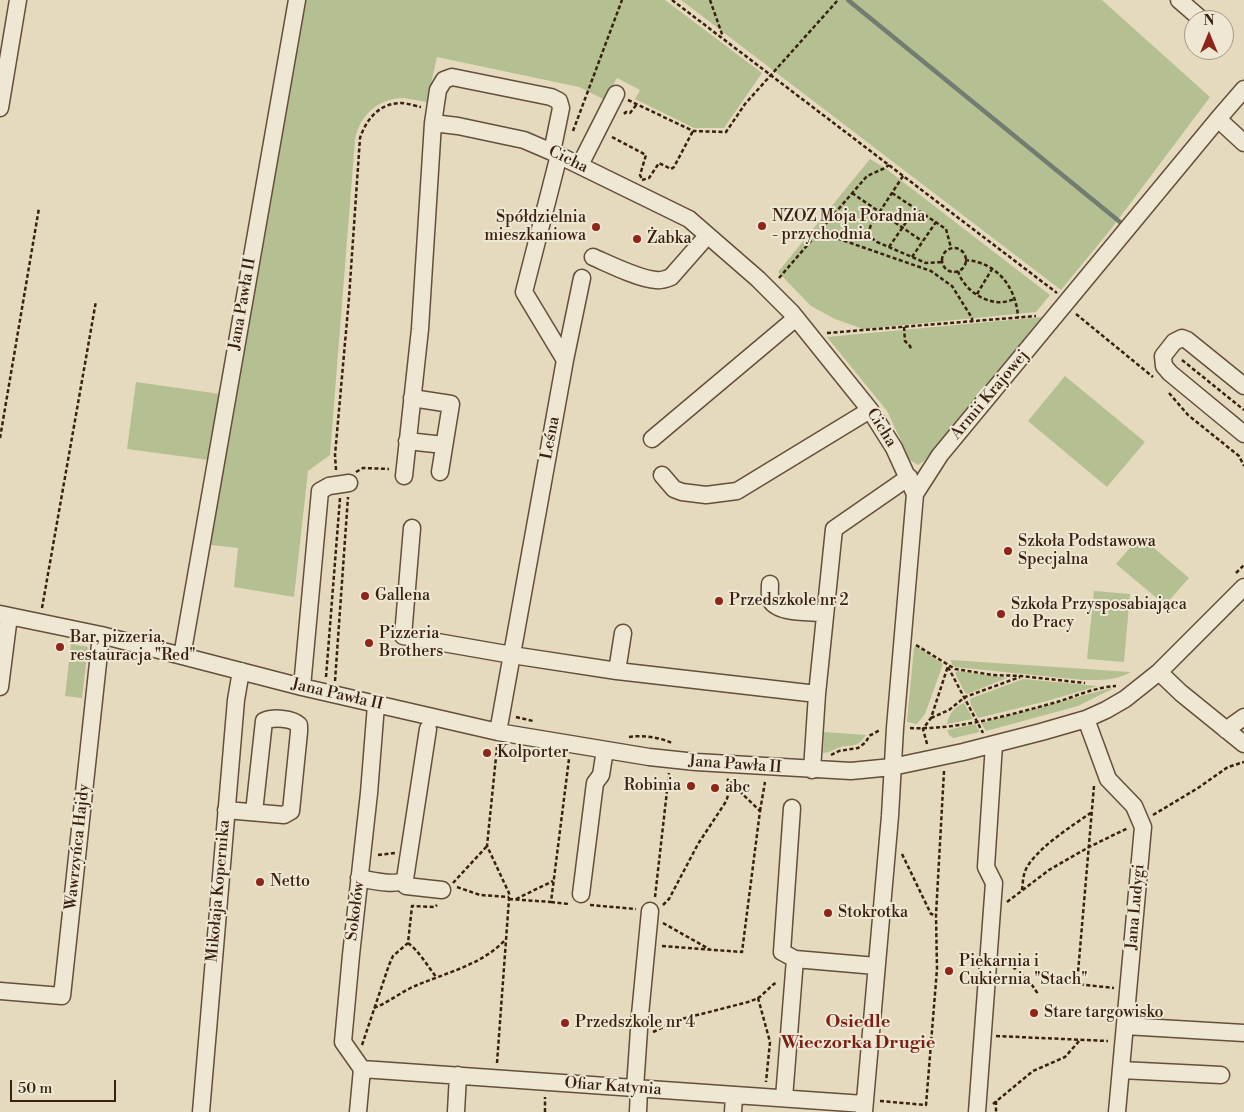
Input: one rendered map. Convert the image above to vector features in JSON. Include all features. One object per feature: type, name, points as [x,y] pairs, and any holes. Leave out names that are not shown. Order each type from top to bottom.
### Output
[{"type":"street","points":[[0,108],[18,0]]},
{"type":"street","name":"Jana Pawła II","points":[[182,656],[297,0]]},
{"type":"street","points":[[1179,0],[1190,10]]},
{"type":"street","points":[[404,476],[420,329],[434,116],[438,90],[444,80],[452,77],[550,97],[559,101],[561,108],[555,154],[524,292],[564,360]]},
{"type":"street","name":"Armii Krajowej","points":[[867,1106],[876,966],[890,816],[892,767],[915,494],[940,455],[1070,307],[1218,118],[1244,89]]},
{"type":"street","points":[[580,165],[616,94]]},
{"type":"street","name":"Cicha","points":[[434,116],[458,126],[524,140],[580,165],[638,186],[689,219],[758,279],[796,318],[870,410],[894,448],[915,494]]},
{"type":"street","points":[[1218,118],[1244,143]]},
{"type":"street","points":[[592,257],[657,281],[671,277],[707,236]]},
{"type":"street","name":"Leśna","points":[[497,738],[564,360],[582,278]]},
{"type":"street","points":[[652,439],[796,318]]},
{"type":"street","points":[[1244,386],[1182,338],[1174,342],[1163,356],[1164,366],[1170,373],[1244,434]]},
{"type":"street","points":[[412,398],[451,404],[440,472]]},
{"type":"street","points":[[662,475],[674,489],[682,492],[706,495],[737,491],[870,410]]},
{"type":"street","points":[[406,447],[444,445]]},
{"type":"street","points":[[812,764],[817,694],[834,529],[909,478]]},
{"type":"street","points":[[302,687],[320,491],[326,486],[344,484]]},
{"type":"street","points":[[412,528],[403,636],[617,671],[817,694]]},
{"type":"street","points":[[770,584],[772,602],[779,608],[825,613]]},
{"type":"street","name":"Jana Pawła II","points":[[4,615],[101,635],[302,687],[376,704],[497,738],[696,762],[812,764],[851,771],[892,767],[932,759],[989,739],[1041,732],[1086,719],[1106,710],[1125,699],[1159,672],[1244,587]]},
{"type":"street","points":[[0,687],[4,615]]},
{"type":"street","points":[[617,671],[623,633]]},
{"type":"street","name":"Wawrzyńca Hajdy","points":[[0,991],[62,996],[101,635]]},
{"type":"street","name":"Mikołaja Kopernika","points":[[201,1112],[226,810],[236,700],[241,671]]},
{"type":"street","points":[[1159,672],[1181,694],[1244,744]]},
{"type":"street","name":"Sokołów","points":[[362,1069],[343,1042],[369,793],[376,704]]},
{"type":"street","points":[[1226,730],[1244,717]]},
{"type":"street","points":[[226,810],[284,815],[291,810],[299,732],[299,725],[296,721],[271,719],[264,721],[254,812]]},
{"type":"street","name":"Jana Ludygi","points":[[1086,719],[1108,779],[1134,806],[1143,827],[1117,1112]]},
{"type":"street","points":[[360,878],[396,883],[402,882],[405,879],[428,729]]},
{"type":"street","points":[[983,1110],[994,883],[986,867],[989,739]]},
{"type":"street","points":[[580,901],[595,782],[601,775],[605,750]]},
{"type":"street","points":[[792,808],[782,952],[795,959],[876,966]]},
{"type":"street","points":[[402,882],[406,886],[447,888]]},
{"type":"street","points":[[638,1112],[638,1046],[647,944],[652,911]]},
{"type":"street","points":[[784,1098],[795,959]]},
{"type":"street","points":[[1124,1026],[1244,1033]]},
{"type":"street","points":[[358,1112],[362,1069]]},
{"type":"street","name":"Ofiar Katynia","points":[[362,1069],[637,1089],[733,1104],[784,1098],[867,1106]]},
{"type":"street","points":[[1121,1070],[1221,1075]]},
{"type":"street","points":[[456,1112],[458,1075]]},
{"type":"path","points":[[572,133],[622,0]]},
{"type":"path","points":[[672,0],[904,176],[1070,307],[1155,379]]},
{"type":"path","points":[[710,0],[724,38]]},
{"type":"path","points":[[616,94],[693,131],[726,132],[745,104],[838,0]]},
{"type":"path","points":[[335,681],[344,484],[335,455],[349,298],[360,138],[364,127],[373,115],[389,105],[401,103],[434,116]]},
{"type":"path","points":[[638,186],[649,178],[659,163],[671,169],[674,167],[693,131]]},
{"type":"path","points":[[612,137],[646,155],[638,186]]},
{"type":"path","points":[[774,283],[867,176],[889,165]]},
{"type":"path","points":[[904,176],[879,212],[870,228],[870,234],[874,240],[926,263],[942,262]]},
{"type":"path","points":[[852,193],[922,242]]},
{"type":"path","points":[[892,193],[948,232],[951,248]]},
{"type":"path","points":[[0,438],[39,208]]},
{"type":"path","points":[[890,247],[916,208]]},
{"type":"path","points":[[912,257],[936,222]]},
{"type":"path","points":[[819,232],[932,271],[952,286],[972,318],[972,322]]},
{"type":"path","points":[[951,248],[961,250],[965,260],[963,267],[958,271],[946,269],[942,262],[944,252],[951,248]]},
{"type":"path","points":[[965,260],[982,262],[1005,280],[1015,299],[1018,316]]},
{"type":"path","points":[[977,294],[992,269]]},
{"type":"path","points":[[958,271],[963,284],[988,300],[996,302],[1015,299]]},
{"type":"path","points":[[40,621],[96,301]]},
{"type":"path","points":[[821,334],[1040,315]]},
{"type":"path","points":[[904,328],[905,341],[911,349]]},
{"type":"path","points":[[1182,360],[1244,410]]},
{"type":"path","points":[[1165,388],[1180,408],[1239,456],[1244,466]]},
{"type":"path","points":[[326,678],[344,484],[353,473],[363,468],[389,469],[406,447]]},
{"type":"path","points":[[911,641],[955,670],[1085,683]]},
{"type":"path","points":[[948,666],[977,722],[989,739]]},
{"type":"path","points":[[920,747],[929,746],[923,729],[931,718],[948,666]]},
{"type":"path","points":[[931,718],[949,710],[965,698],[1021,676]]},
{"type":"path","points":[[904,728],[944,728],[977,722],[1046,705],[1104,687],[1117,686]]},
{"type":"path","points":[[812,764],[839,751],[854,750],[866,742],[873,734]]},
{"type":"path","points":[[630,738],[637,736],[665,739],[671,743]]},
{"type":"path","points":[[496,1067],[509,898],[509,893],[487,846],[497,738]]},
{"type":"path","points":[[551,902],[569,757]]},
{"type":"path","points":[[992,912],[1049,870],[1089,847],[1141,822],[1198,788],[1228,767],[1244,762]]},
{"type":"path","points":[[926,1112],[937,969],[936,915],[944,771],[952,769]]},
{"type":"path","points":[[652,911],[669,773]]},
{"type":"path","points":[[727,779],[760,810]]},
{"type":"path","points":[[647,944],[742,952],[765,782]]},
{"type":"path","points":[[652,911],[669,899],[698,844],[729,796],[728,789],[732,783]]},
{"type":"path","points":[[1094,785],[1077,984],[1120,989]]},
{"type":"path","points":[[1022,890],[1023,879],[1028,865],[1046,847],[1092,812]]},
{"type":"path","points":[[899,850],[932,914],[936,915]]},
{"type":"path","points":[[372,855],[409,852]]},
{"type":"path","points":[[515,899],[553,881]]},
{"type":"path","points":[[447,888],[480,895],[515,899],[551,902],[580,901],[652,911],[665,925],[711,950]]},
{"type":"path","points":[[374,1008],[417,985],[481,958],[496,950],[506,939]]},
{"type":"path","points":[[355,1041],[360,1048],[366,1038],[374,1008],[393,956],[408,943],[416,948],[437,978]]},
{"type":"path","points":[[1000,955],[1030,982],[1038,994]]},
{"type":"path","points":[[638,1046],[650,1033],[678,1020],[748,1002],[764,994],[770,986],[793,976]]},
{"type":"path","points":[[758,998],[770,1042],[765,1089]]},
{"type":"path","points":[[987,1035],[1115,1041]]},
{"type":"path","points":[[879,1039],[932,1043]]},
{"type":"path","points":[[983,1110],[1033,1071],[1065,1057],[1081,1040]]},
{"type":"path","points":[[996,1101],[996,1112]]},
{"type":"path","points":[[867,1106],[926,1105]]},
{"type":"green space","points":[[292,0],[665,0],[762,73],[724,128],[694,128],[635,99],[640,90],[617,78],[605,100],[579,87],[437,57],[427,102],[404,98],[386,101],[365,116],[357,131],[355,140],[330,455],[308,471],[294,597],[234,587],[238,548],[195,543],[209,460],[127,449],[136,382],[220,394]]},
{"type":"green space","points":[[681,0],[1102,0],[1210,97],[1111,229],[1061,290]]},
{"type":"green space","points":[[870,159],[885,168],[1050,295],[1036,312],[863,329],[835,319],[811,306],[778,272]]},
{"type":"green space","points":[[1042,317],[924,461],[918,465],[910,460],[887,411],[827,337]]},
{"type":"green space","points":[[1065,376],[1145,442],[1107,487],[1028,421]]},
{"type":"green space","points":[[1140,536],[1189,578],[1165,605],[1116,564]]},
{"type":"green space","points":[[1094,591],[1130,594],[1124,662],[1087,659]]},
{"type":"green space","points":[[71,644],[88,647],[82,698],[65,696]]},
{"type":"green space","points":[[916,646],[943,664],[925,714],[917,724],[907,722],[914,648]]},
{"type":"green space","points":[[951,660],[1131,672],[1102,680],[1083,680],[955,667],[952,665]]},
{"type":"green space","points":[[958,671],[1007,678],[967,694],[955,673]]},
{"type":"green space","points":[[1023,679],[1098,686],[978,718],[970,699]]},
{"type":"green space","points":[[1111,688],[1078,706],[986,731],[981,723]]},
{"type":"green space","points":[[964,703],[973,719],[947,724],[953,711]]},
{"type":"green space","points":[[975,724],[980,732],[953,738],[947,730]]},
{"type":"green space","points":[[824,732],[866,735],[859,743],[823,753]]},
{"type":"waterway","points":[[848,0],[1120,222]]},
{"type":"place","name":"NZOZ Moja Poradnia - przychodnia","points":[[762,226]]},
{"type":"place","name":"Spółdzielnia mieszkaniowa","points":[[596,227]]},
{"type":"place","name":"Żabka","points":[[637,239]]},
{"type":"place","name":"Szkoła Podstawowa Specjalna","points":[[1008,551]]},
{"type":"place","name":"Gallena","points":[[365,596]]},
{"type":"place","name":"Przedszkole nr 2","points":[[719,601]]},
{"type":"place","name":"Szkoła Przysposabiająca do Pracy","points":[[1001,614]]},
{"type":"place","name":"Pizzeria Brothers","points":[[369,643]]},
{"type":"place","name":"Bar, pizzeria, restauracja \"Red\"","points":[[60,647]]},
{"type":"place","name":"Kolporter","points":[[487,753]]},
{"type":"place","name":"Robinia","points":[[691,786]]},
{"type":"place","name":"abc","points":[[715,788]]},
{"type":"place","name":"Netto","points":[[260,882]]},
{"type":"place","name":"Stokrotka","points":[[828,913]]},
{"type":"place","name":"Piekarnia i Cukiernia \"Stach\"","points":[[949,971]]},
{"type":"place","name":"Stare targowisko","points":[[1034,1013]]},
{"type":"place","name":"Przedszkole nr 4","points":[[565,1023]]},
{"type":"district","name":"Osiedle Wieczorka Drugie","points":[[858,1033]]}]
